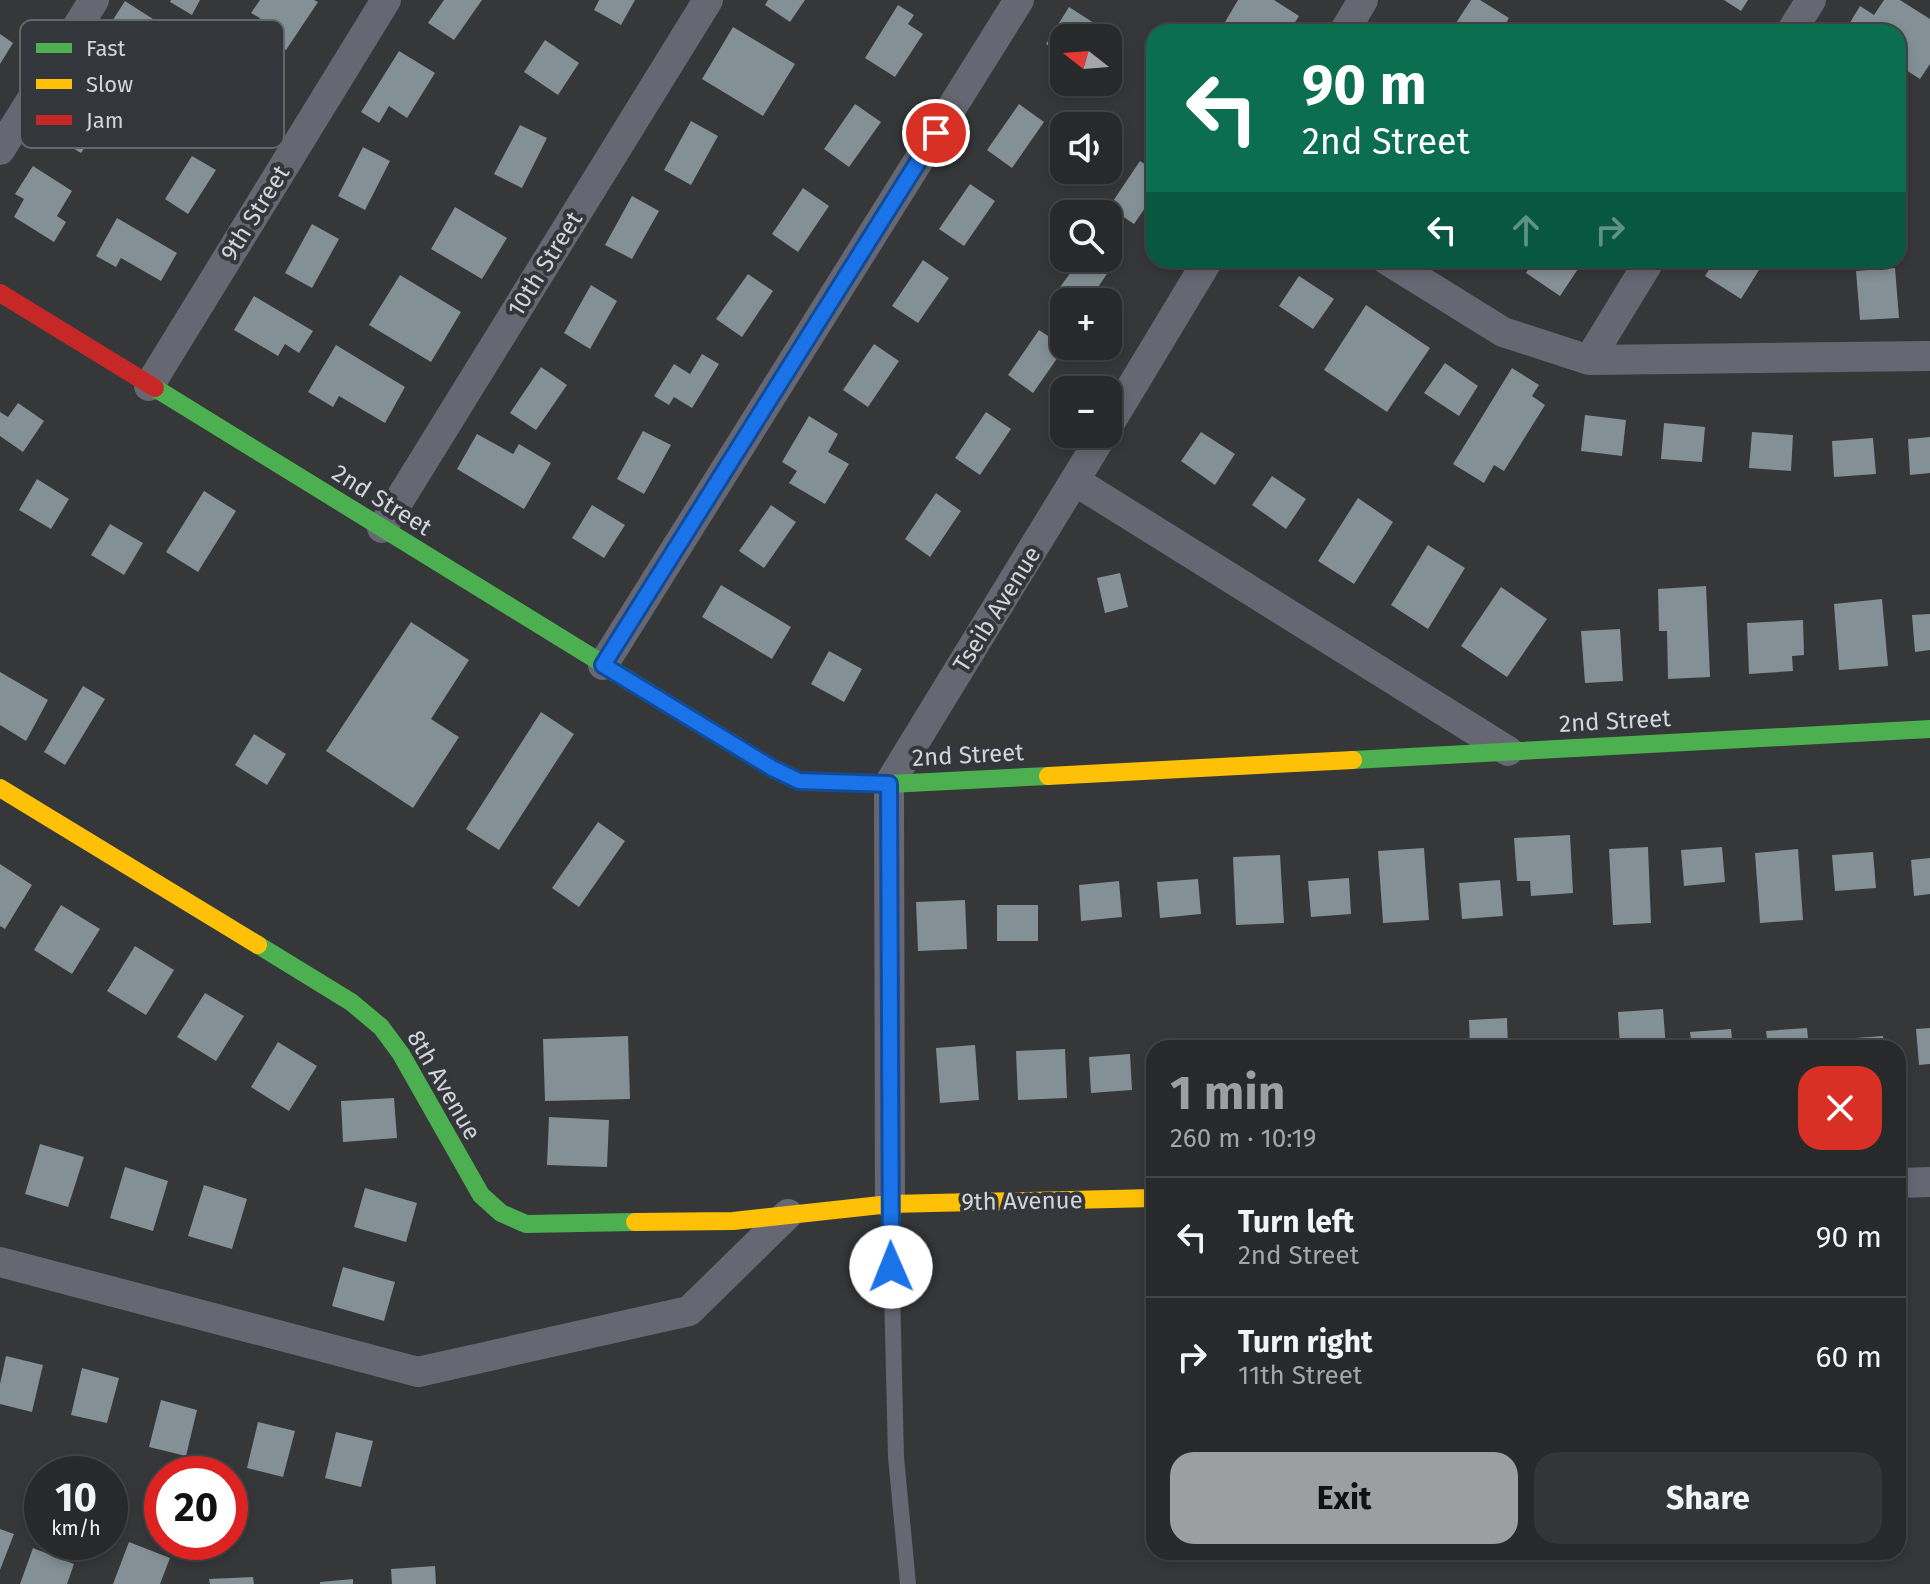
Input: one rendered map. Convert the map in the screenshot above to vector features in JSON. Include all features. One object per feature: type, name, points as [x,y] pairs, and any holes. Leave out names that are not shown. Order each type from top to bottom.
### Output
[{"type":"street","points":[[81,20],[94,0]]},
{"type":"street","name":"9th Street","points":[[149,386],[386,0]]},
{"type":"street","name":"10th Street","points":[[382,528],[708,0]]},
{"type":"street","points":[[603,665],[1019,0]]},
{"type":"street","points":[[1349,24],[1363,0]]},
{"type":"street","points":[[1796,24],[1811,0]]},
{"type":"street","points":[[0,150],[20,118]]},
{"type":"street","points":[[1122,403],[1203,268]]},
{"type":"street","points":[[1400,268],[1503,332],[1589,360],[1930,356]]},
{"type":"street","points":[[1589,360],[1645,268]]},
{"type":"street","name":"2nd Street","points":[[0,293],[603,665],[772,768],[799,781],[889,784],[1930,729]]},
{"type":"street","name":"Tseib Avenue","points":[[889,784],[1095,448]]},
{"type":"street","points":[[1075,481],[1508,751]]},
{"type":"street","points":[[889,784],[890,1204]]},
{"type":"street","name":"8th Avenue","points":[[0,788],[361,1010],[381,1027],[401,1054],[481,1195],[501,1213],[526,1224],[733,1221],[890,1204]]},
{"type":"street","points":[[1906,1183],[1930,1182]]},
{"type":"street","name":"9th Avenue","points":[[890,1204],[1146,1198]]},
{"type":"street","points":[[0,1262],[418,1372],[689,1311],[788,1214]]},
{"type":"lane","points":[[890,1204],[896,1457],[908,1584]]},
{"type":"building","points":[[171,0],[200,0],[192,15]]},
{"type":"building","points":[[260,0],[318,2],[286,50],[284,20],[259,20],[251,13]]},
{"type":"building","points":[[444,0],[482,0],[454,40],[428,23]]},
{"type":"building","points":[[599,0],[635,0],[621,25],[594,10]]},
{"type":"building","points":[[768,0],[805,0],[790,22],[765,5]]},
{"type":"building","points":[[1238,0],[1274,0],[1299,16],[1294,24],[1225,22]]},
{"type":"building","points":[[1471,0],[1480,0],[1509,18],[1506,24],[1455,24]]},
{"type":"building","points":[[1724,0],[1748,0],[1741,11]]},
{"type":"building","points":[[1884,0],[1900,0],[1930,19],[1930,64],[1920,79],[1906,70],[1906,24],[1849,24],[1860,6],[1874,15]]},
{"type":"building","points":[[125,1],[154,20],[113,20]]},
{"type":"building","points":[[898,5],[914,15],[908,24],[923,34],[895,77],[865,58]]},
{"type":"building","points":[[1069,7],[1096,24],[1058,24]]},
{"type":"building","points":[[733,27],[795,64],[763,116],[702,79]]},
{"type":"building","points":[[0,34],[13,43],[0,64]]},
{"type":"building","points":[[545,40],[579,63],[558,95],[524,72]]},
{"type":"building","points":[[399,51],[435,73],[407,118],[389,106],[379,123],[361,112]]},
{"type":"building","points":[[855,104],[881,122],[849,167],[824,149]]},
{"type":"building","points":[[1019,104],[1044,122],[1012,168],[987,150]]},
{"type":"building","points":[[691,121],[718,136],[691,185],[664,170]]},
{"type":"building","points":[[520,125],[547,138],[522,188],[494,174]]},
{"type":"building","points":[[363,147],[390,161],[365,210],[338,196]]},
{"type":"building","points":[[192,156],[216,170],[188,214],[165,199]]},
{"type":"building","points":[[1140,161],[1146,165],[1146,207],[1134,224],[1122,216],[1122,200],[1114,200]]},
{"type":"building","points":[[33,166],[72,191],[57,216],[66,222],[54,242],[14,217],[24,199],[15,194]]},
{"type":"building","points":[[970,184],[995,201],[964,246],[939,229]]},
{"type":"building","points":[[803,188],[829,206],[798,252],[772,234]]},
{"type":"building","points":[[632,196],[659,211],[632,259],[605,245]]},
{"type":"building","points":[[455,207],[507,238],[482,279],[431,249]]},
{"type":"building","points":[[117,218],[177,253],[161,281],[121,258],[116,267],[96,256]]},
{"type":"building","points":[[312,224],[339,239],[312,288],[285,273]]},
{"type":"building","points":[[923,260],[949,278],[918,323],[892,306]]},
{"type":"building","points":[[1529,268],[1579,268],[1560,296],[1526,273]]},
{"type":"building","points":[[1710,268],[1760,268],[1741,299],[1705,276]]},
{"type":"building","points":[[1895,268],[1899,318],[1860,320],[1856,271]]},
{"type":"building","points":[[1071,272],[1108,272],[1097,288],[1059,288]]},
{"type":"building","points":[[748,274],[773,291],[742,337],[716,319]]},
{"type":"building","points":[[400,275],[461,312],[431,362],[369,325]]},
{"type":"building","points":[[1299,276],[1334,299],[1313,329],[1279,306]]},
{"type":"building","points":[[591,285],[617,301],[590,349],[564,333]]},
{"type":"building","points":[[254,296],[313,331],[299,353],[285,344],[278,356],[234,330]]},
{"type":"building","points":[[1366,305],[1430,348],[1387,412],[1324,370]]},
{"type":"building","points":[[1039,330],[1050,337],[1050,360],[1056,360],[1033,393],[1008,375]]},
{"type":"building","points":[[874,344],[899,361],[868,407],[843,390]]},
{"type":"building","points":[[336,345],[405,387],[385,423],[339,396],[333,407],[308,392]]},
{"type":"building","points":[[702,354],[719,364],[692,408],[674,397],[669,405],[654,396],[674,364],[690,374]]},
{"type":"building","points":[[1445,363],[1478,386],[1459,416],[1424,393]]},
{"type":"building","points":[[541,367],[567,385],[536,430],[510,413]]},
{"type":"building","points":[[1512,368],[1539,385],[1532,396],[1545,405],[1504,471],[1494,465],[1484,483],[1453,464]]},
{"type":"building","points":[[18,403],[44,421],[23,452],[0,436],[0,412],[8,417]]},
{"type":"building","points":[[986,412],[1011,429],[980,475],[955,458]]},
{"type":"building","points":[[1585,415],[1626,420],[1622,456],[1581,451]]},
{"type":"building","points":[[809,416],[838,434],[828,452],[849,464],[825,504],[789,483],[797,471],[782,462]]},
{"type":"building","points":[[1664,423],[1705,427],[1702,462],[1661,459]]},
{"type":"building","points":[[643,431],[671,445],[644,494],[617,479]]},
{"type":"building","points":[[1201,432],[1235,454],[1215,485],[1181,461]]},
{"type":"building","points":[[1752,432],[1793,435],[1791,471],[1749,468]]},
{"type":"building","points":[[477,434],[513,454],[519,444],[551,463],[524,509],[457,469]]},
{"type":"building","points":[[1930,437],[1930,473],[1910,475],[1908,439]]},
{"type":"building","points":[[1873,438],[1876,474],[1834,477],[1832,441]]},
{"type":"building","points":[[1272,476],[1306,499],[1286,529],[1252,505]]},
{"type":"building","points":[[37,479],[69,499],[51,529],[19,510]]},
{"type":"building","points":[[204,491],[236,511],[198,572],[166,552]]},
{"type":"building","points":[[936,493],[961,511],[930,557],[905,539]]},
{"type":"building","points":[[1358,498],[1393,522],[1354,584],[1318,561]]},
{"type":"building","points":[[592,505],[625,525],[604,558],[572,538]]},
{"type":"building","points":[[771,505],[796,522],[764,568],[739,551]]},
{"type":"building","points":[[110,524],[143,543],[124,575],[91,555]]},
{"type":"building","points":[[1428,545],[1465,568],[1428,629],[1391,605]]},
{"type":"building","points":[[1120,573],[1128,607],[1105,613],[1097,578]]},
{"type":"building","points":[[721,585],[791,627],[772,659],[702,617]]},
{"type":"building","points":[[1706,586],[1710,677],[1668,679],[1667,631],[1659,631],[1658,589]]},
{"type":"building","points":[[1501,587],[1547,619],[1507,677],[1461,646]]},
{"type":"building","points":[[1882,599],[1888,666],[1839,670],[1834,604]]},
{"type":"building","points":[[1930,614],[1930,650],[1915,652],[1912,615]]},
{"type":"building","points":[[1803,620],[1804,655],[1792,656],[1793,671],[1749,674],[1747,623]]},
{"type":"building","points":[[411,622],[469,660],[431,719],[459,737],[413,808],[326,751]]},
{"type":"building","points":[[1620,629],[1623,681],[1585,683],[1581,631]]},
{"type":"building","points":[[829,651],[862,669],[844,702],[811,684]]},
{"type":"building","points":[[0,672],[48,700],[26,741],[0,725]]},
{"type":"building","points":[[83,686],[105,699],[65,765],[44,752]]},
{"type":"building","points":[[541,712],[574,734],[499,850],[466,829]]},
{"type":"building","points":[[254,734],[286,754],[267,785],[235,765]]},
{"type":"building","points":[[598,822],[625,841],[579,907],[552,888]]},
{"type":"building","points":[[1570,835],[1573,893],[1531,896],[1530,881],[1517,881],[1514,838]]},
{"type":"building","points":[[1648,847],[1651,923],[1613,925],[1609,849]]},
{"type":"building","points":[[1722,847],[1725,882],[1684,886],[1681,850]]},
{"type":"building","points":[[1424,848],[1429,920],[1383,923],[1378,851]]},
{"type":"building","points":[[1798,849],[1803,920],[1760,923],[1755,853]]},
{"type":"building","points":[[1873,852],[1876,888],[1835,891],[1832,855]]},
{"type":"building","points":[[1280,855],[1284,923],[1236,925],[1233,857]]},
{"type":"building","points":[[1930,858],[1930,894],[1914,896],[1911,860]]},
{"type":"building","points":[[0,864],[32,885],[5,929],[0,926]]},
{"type":"building","points":[[1349,878],[1351,914],[1311,917],[1308,881]]},
{"type":"building","points":[[1198,879],[1201,914],[1160,918],[1157,882]]},
{"type":"building","points":[[1500,880],[1503,916],[1462,919],[1459,883]]},
{"type":"building","points":[[1119,881],[1122,917],[1081,921],[1079,885]]},
{"type":"building","points":[[965,900],[967,949],[918,951],[916,902]]},
{"type":"building","points":[[61,905],[100,929],[72,974],[34,950]]},
{"type":"building","points":[[997,905],[1038,905],[1038,941],[997,941]]},
{"type":"building","points":[[135,946],[174,970],[146,1015],[107,991]]},
{"type":"building","points":[[205,993],[244,1016],[216,1061],[177,1037]]},
{"type":"building","points":[[1663,1009],[1665,1040],[1620,1040],[1618,1012]]},
{"type":"building","points":[[1507,1018],[1508,1040],[1470,1040],[1469,1020]]},
{"type":"building","points":[[1807,1028],[1808,1040],[1767,1040],[1766,1031]]},
{"type":"building","points":[[1930,1028],[1930,1064],[1919,1065],[1916,1029]]},
{"type":"building","points":[[1731,1029],[1732,1040],[1691,1040],[1690,1032]]},
{"type":"building","points":[[628,1036],[630,1099],[545,1101],[543,1039]]},
{"type":"building","points":[[1883,1036],[1883,1040],[1842,1040]]},
{"type":"building","points":[[278,1042],[317,1066],[289,1111],[251,1087]]},
{"type":"building","points":[[975,1045],[979,1100],[940,1103],[936,1048]]},
{"type":"building","points":[[1065,1049],[1067,1098],[1018,1100],[1016,1051]]},
{"type":"building","points":[[1130,1054],[1132,1090],[1091,1093],[1089,1057]]},
{"type":"building","points":[[394,1098],[397,1138],[343,1142],[341,1101]]},
{"type":"building","points":[[549,1117],[609,1120],[607,1167],[547,1165]]},
{"type":"building","points":[[40,1144],[84,1157],[68,1207],[25,1194]]},
{"type":"building","points":[[125,1167],[168,1181],[153,1231],[110,1218]]},
{"type":"building","points":[[204,1185],[247,1199],[232,1249],[188,1236]]},
{"type":"building","points":[[365,1188],[417,1203],[406,1242],[354,1227]]},
{"type":"building","points":[[343,1267],[395,1282],[384,1321],[332,1306]]},
{"type":"building","points":[[6,1356],[43,1365],[32,1412],[0,1404],[0,1384]]},
{"type":"building","points":[[82,1368],[119,1378],[107,1423],[71,1415]]},
{"type":"building","points":[[161,1400],[197,1410],[186,1456],[149,1447]]},
{"type":"building","points":[[258,1422],[295,1431],[283,1477],[248,1468]]},
{"type":"building","points":[[336,1432],[373,1441],[361,1487],[325,1478]]},
{"type":"building","points":[[0,1529],[14,1534],[0,1570]]},
{"type":"building","points":[[129,1542],[144,1548],[144,1560],[169,1560],[160,1584],[113,1584],[122,1560],[128,1560]]},
{"type":"building","points":[[29,1560],[64,1560],[74,1564],[67,1584],[20,1584]]},
{"type":"building","points":[[435,1566],[436,1584],[392,1584],[391,1569]]},
{"type":"building","points":[[253,1577],[254,1584],[210,1584],[209,1579]]},
{"type":"building","points":[[353,1579],[353,1584],[320,1584],[320,1582]]},
{"type":"traffic: fast","points":[[155,388],[772,768],[799,781],[889,784],[1048,776]]},
{"type":"traffic: fast","points":[[1353,760],[1930,729]]},
{"type":"traffic: fast","points":[[258,945],[351,1002],[381,1027],[401,1054],[481,1195],[501,1213],[526,1224],[635,1222]]},
{"type":"traffic: slow","points":[[1048,776],[1353,760]]},
{"type":"traffic: slow","points":[[0,788],[258,945]]},
{"type":"traffic: slow","points":[[635,1222],[733,1221],[890,1204],[1146,1198]]},
{"type":"traffic: jam","points":[[0,293],[155,388]]},
{"type":"route","points":[[891,1267],[889,784],[799,781],[772,768],[603,665],[936,133]]}]
